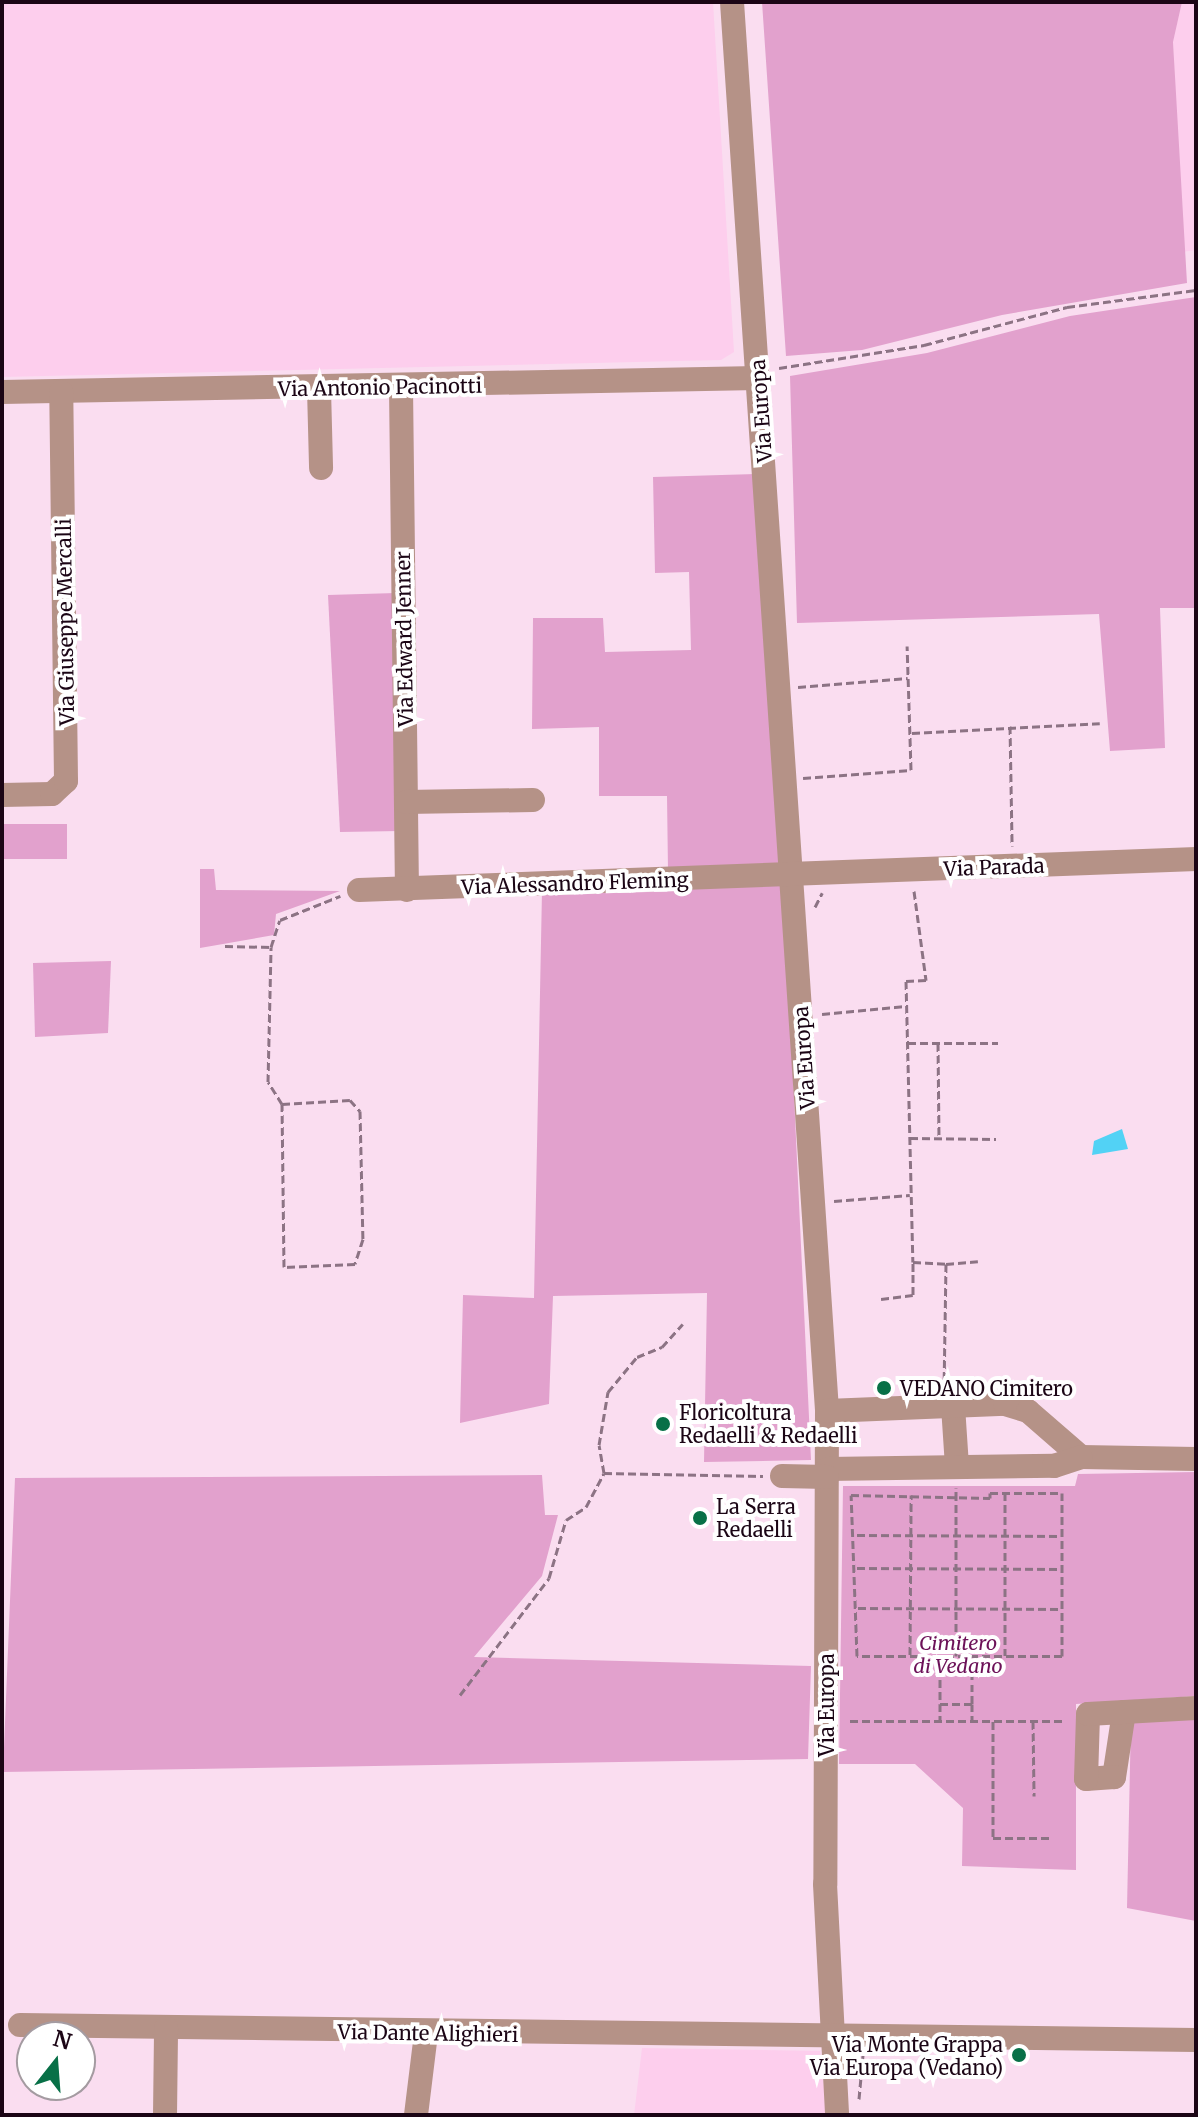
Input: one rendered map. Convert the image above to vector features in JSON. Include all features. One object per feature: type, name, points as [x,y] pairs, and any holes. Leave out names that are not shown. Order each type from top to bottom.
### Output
[{"type":"street","name":"Via Europa","points":[[732,2],[769,373],[791,874],[827,1411],[825,1884],[837,2115]]},
{"type":"street","name":"Via Antonio Pacinotti","points":[[2,392],[401,387],[769,373]]},
{"type":"street","name":"Via Edward Jenner","points":[[401,387],[407,890]]},
{"type":"street","points":[[319,389],[321,468]]},
{"type":"street","name":"Via Giuseppe Mercalli","points":[[2,795],[63,791],[68,702],[61,392]]},
{"type":"street","points":[[406,802],[533,800]]},
{"type":"street","name":"Via Parada","points":[[791,874],[1196,859]]},
{"type":"street","name":"Via Alessandro Fleming","points":[[359,890],[791,874]]},
{"type":"street","points":[[948,1406],[957,1466]]},
{"type":"street","points":[[827,1411],[948,1406],[1020,1407],[1081,1457]]},
{"type":"street","points":[[782,1476],[957,1466],[1054,1466],[1081,1457],[1196,1459]]},
{"type":"street","points":[[1124,1712],[1196,1708]]},
{"type":"street","name":"Via Dante Alighieri","points":[[96,2027],[426,2034],[1196,2040]]},
{"type":"street","points":[[165,2115],[166,2028]]},
{"type":"street","points":[[416,2115],[426,2034]]},
{"type":"path","points":[[769,373],[924,345],[1067,307],[1196,290]]},
{"type":"path","points":[[801,778],[911,770],[907,646]]},
{"type":"path","points":[[795,687],[908,678]]},
{"type":"path","points":[[911,733],[1100,723]]},
{"type":"path","points":[[1010,726],[1013,866]]},
{"type":"path","points":[[881,1299],[913,1295],[906,981],[926,980],[911,870]]},
{"type":"path","points":[[282,1104],[350,1100],[360,1111],[363,1239],[355,1264],[284,1267],[282,1104],[268,1082],[271,947],[283,915],[359,890]]},
{"type":"path","points":[[225,946],[271,947]]},
{"type":"path","points":[[818,1015],[907,1006]]},
{"type":"path","points":[[908,1043],[998,1043]]},
{"type":"path","points":[[938,1043],[939,1139]]},
{"type":"path","points":[[910,1138],[996,1139]]},
{"type":"path","points":[[830,1201],[911,1195]]},
{"type":"path","points":[[913,1262],[946,1264],[978,1261]]},
{"type":"path","points":[[946,1264],[948,1406]]},
{"type":"path","points":[[460,1695],[549,1578],[566,1520],[586,1507],[604,1473],[599,1445],[608,1392],[637,1357],[662,1347],[683,1324]]},
{"type":"path","points":[[956,1656],[957,1466]]},
{"type":"path","points":[[604,1473],[782,1476]]},
{"type":"path","points":[[1005,1493],[1005,1656]]},
{"type":"path","points":[[857,1535],[857,1656],[1062,1656],[1062,1536],[1062,1493],[1005,1493],[956,1499],[851,1495],[851,1535],[857,1535],[911,1535],[956,1535],[1005,1535],[1062,1536]]},
{"type":"path","points":[[910,1656],[911,1495]]},
{"type":"path","points":[[857,1568],[1062,1569]]},
{"type":"path","points":[[857,1608],[1062,1609]]},
{"type":"path","points":[[940,1656],[940,1721]]},
{"type":"path","points":[[972,1656],[972,1721]]},
{"type":"path","points":[[940,1704],[972,1704]]},
{"type":"path","points":[[850,1721],[1069,1721]]},
{"type":"path","points":[[993,1721],[993,1838],[1051,1838]]},
{"type":"path","points":[[1033,1721],[1034,1796]]},
{"type":"shaded area","points":[[2,2],[713,2],[734,352],[721,360],[2,377]]},
{"type":"shaded area","points":[[1182,2],[1196,2],[1196,250],[1182,252],[1173,41]]},
{"type":"shaded area","points":[[642,2048],[820,2051],[827,2115],[634,2115]]},
{"type":"green space","points":[[762,2],[1182,2],[1173,42],[1187,283],[1002,315],[862,350],[786,356]]},
{"type":"green space","points":[[1196,297],[1196,608],[1160,608],[1165,748],[1110,751],[1099,614],[797,623],[790,376],[927,353],[1070,316]]},
{"type":"green space","points":[[756,474],[784,868],[668,871],[667,796],[599,796],[599,727],[532,729],[533,618],[603,618],[605,652],[691,650],[689,572],[655,573],[653,477]]},
{"type":"green space","points":[[396,593],[400,831],[340,832],[328,595]]},
{"type":"green space","points":[[2,824],[67,824],[67,859],[2,859]]},
{"type":"green space","points":[[200,869],[214,869],[216,890],[340,891],[276,914],[274,935],[200,948]]},
{"type":"green space","points":[[784,881],[811,1460],[704,1462],[707,1293],[553,1296],[549,1404],[460,1423],[463,1295],[534,1298],[542,891]]},
{"type":"green space","points":[[111,961],[108,1033],[35,1037],[33,963]]},
{"type":"green space","name":"Cimitero di Vedano","points":[[1196,1472],[1196,1696],[1076,1704],[1076,1870],[962,1866],[963,1808],[915,1764],[839,1764],[843,1486],[1075,1486],[1078,1474]]},
{"type":"green space","points":[[542,1475],[545,1515],[558,1515],[542,1576],[474,1657],[811,1666],[808,1759],[3,1772],[15,1478]]},
{"type":"green space","points":[[1196,1718],[1196,1921],[1127,1908],[1131,1719]]},
{"type":"water","points":[[1122,1129],[1128,1149],[1092,1155],[1094,1141]]},
{"type":"place","name":"VEDANO Cimitero","points":[[884,1388]]},
{"type":"place","name":"Floricoltura Redaelli & Redaelli","points":[[663,1424]]},
{"type":"place","name":"La Serra Redaelli","points":[[700,1518]]},
{"type":"place","name":"Via Monte Grappa Via Europa (Vedano)","points":[[1019,2055]]}]
